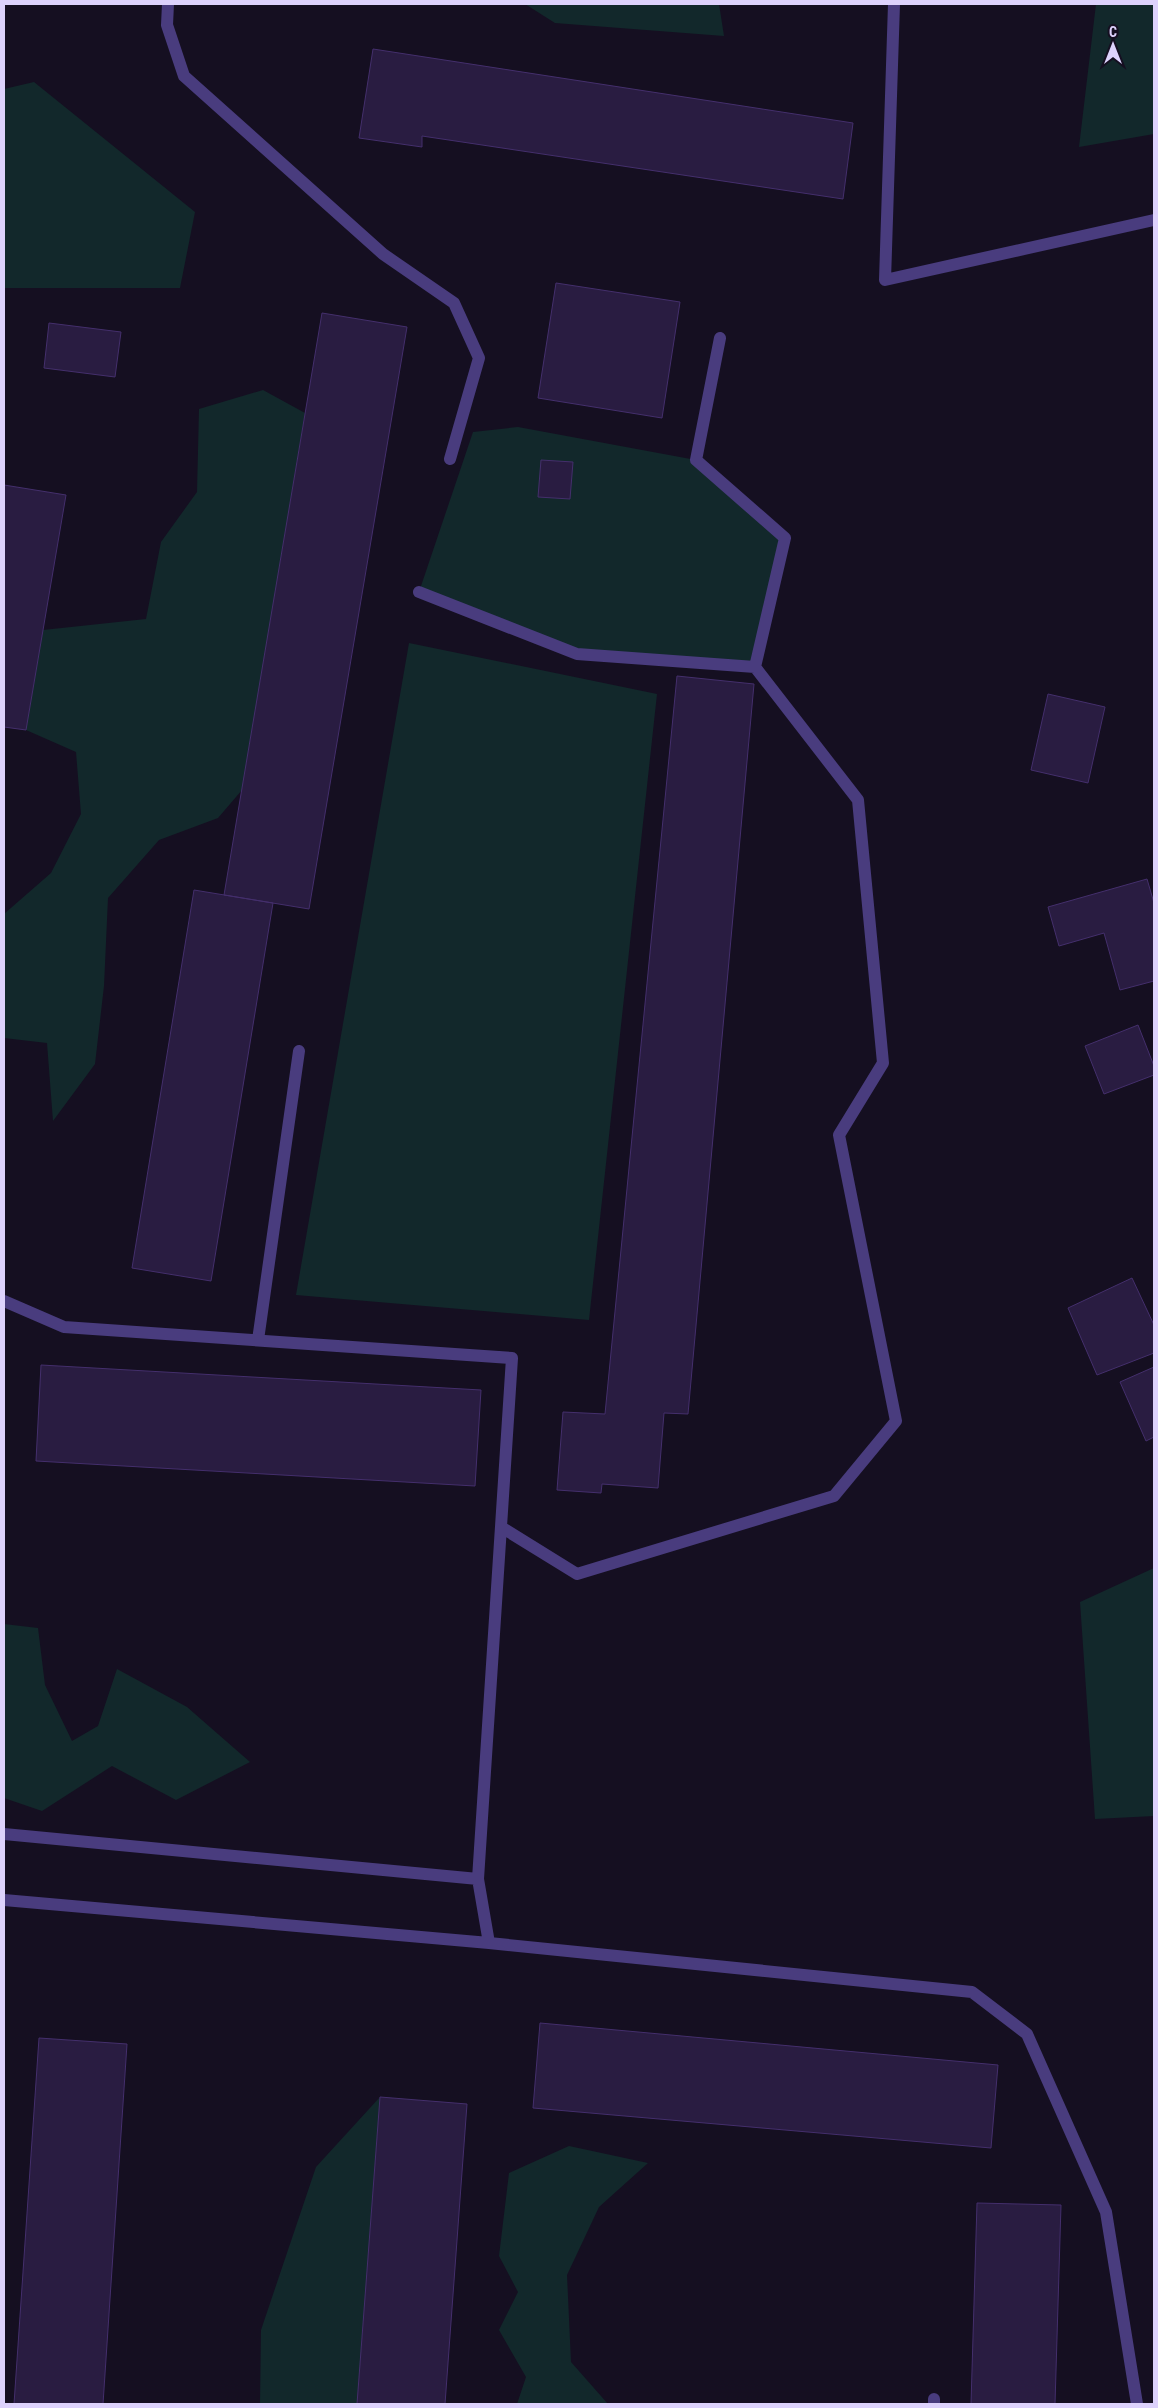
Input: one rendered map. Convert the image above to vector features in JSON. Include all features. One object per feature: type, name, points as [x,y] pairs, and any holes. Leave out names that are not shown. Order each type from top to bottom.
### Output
[{"type":"lane","points":[[168,4],[167,25],[184,76],[383,254],[454,303],[479,358],[450,459]]},
{"type":"lane","points":[[894,4],[885,280],[1154,220]]},
{"type":"lane","points":[[720,338],[696,460],[785,538],[755,667]]},
{"type":"lane","points":[[419,592],[577,654],[755,667],[858,800],[883,1063],[838,1135],[896,1421],[834,1496],[577,1574],[501,1528]]},
{"type":"lane","points":[[258,1340],[299,1051]]},
{"type":"lane","points":[[4,1301],[64,1326],[512,1358],[478,1879],[489,1942]]},
{"type":"lane","points":[[4,1834],[478,1879]]},
{"type":"lane","points":[[4,1900],[489,1942],[972,1992],[1027,2034],[1106,2212],[1137,2404]]},
{"type":"green space","points":[[525,4],[719,4],[724,36],[555,23]]},
{"type":"green space","points":[[1096,4],[1154,4],[1154,134],[1079,147]]},
{"type":"green space","points":[[34,82],[195,212],[180,288],[4,288],[4,89]]},
{"type":"green space","points":[[263,390],[305,413],[242,790],[218,818],[159,840],[108,898],[104,986],[95,1064],[53,1121],[47,1043],[4,1038],[4,914],[51,873],[81,814],[76,752],[26,730],[43,630],[146,619],[161,542],[197,492],[199,409]]},
{"type":"green space","points":[[518,427],[696,460],[785,538],[755,667],[577,654],[419,592],[473,432]]},
{"type":"green space","points":[[409,643],[657,694],[589,1320],[296,1295]]},
{"type":"green space","points":[[1154,1568],[1154,1816],[1095,1819],[1080,1602]]},
{"type":"green space","points":[[4,1624],[38,1628],[45,1685],[72,1741],[98,1726],[117,1669],[187,1707],[250,1762],[176,1800],[112,1766],[42,1811],[4,1798]]},
{"type":"green space","points":[[380,2097],[357,2404],[260,2404],[261,2330],[316,2167]]},
{"type":"green space","points":[[569,2146],[648,2163],[599,2207],[567,2275],[571,2362],[608,2404],[517,2404],[526,2377],[499,2330],[518,2292],[499,2256],[509,2173]]},
{"type":"building","points":[[373,49],[853,123],[843,199],[422,136],[422,147],[359,138]]},
{"type":"building","points":[[556,283],[680,302],[662,418],[538,398]]},
{"type":"building","points":[[322,313],[407,327],[309,909],[224,895]]},
{"type":"building","points":[[49,323],[121,332],[115,377],[44,368]]},
{"type":"building","points":[[541,460],[573,462],[570,499],[538,497]]},
{"type":"building","points":[[4,485],[66,495],[26,730],[4,727]]},
{"type":"building","points":[[677,676],[754,684],[688,1414],[664,1413],[658,1488],[602,1484],[601,1493],[557,1490],[563,1412],[605,1414]]},
{"type":"building","points":[[1048,694],[1105,707],[1088,783],[1031,770]]},
{"type":"building","points":[[1147,879],[1154,903],[1154,981],[1120,990],[1104,933],[1059,946],[1048,907]]},
{"type":"building","points":[[194,890],[273,903],[211,1281],[132,1268]]},
{"type":"building","points":[[1138,1025],[1154,1066],[1154,1075],[1104,1094],[1085,1046]]},
{"type":"building","points":[[1132,1278],[1154,1325],[1154,1353],[1097,1375],[1068,1308]]},
{"type":"building","points":[[41,1365],[481,1390],[475,1486],[36,1461]]},
{"type":"building","points":[[1154,1367],[1154,1437],[1146,1441],[1120,1382]]},
{"type":"building","points":[[540,2023],[998,2065],[991,2148],[533,2108]]},
{"type":"building","points":[[39,2038],[127,2044],[103,2404],[14,2404]]},
{"type":"building","points":[[380,2097],[467,2104],[445,2404],[357,2404]]},
{"type":"building","points":[[977,2203],[1061,2205],[1055,2404],[971,2404]]}]
